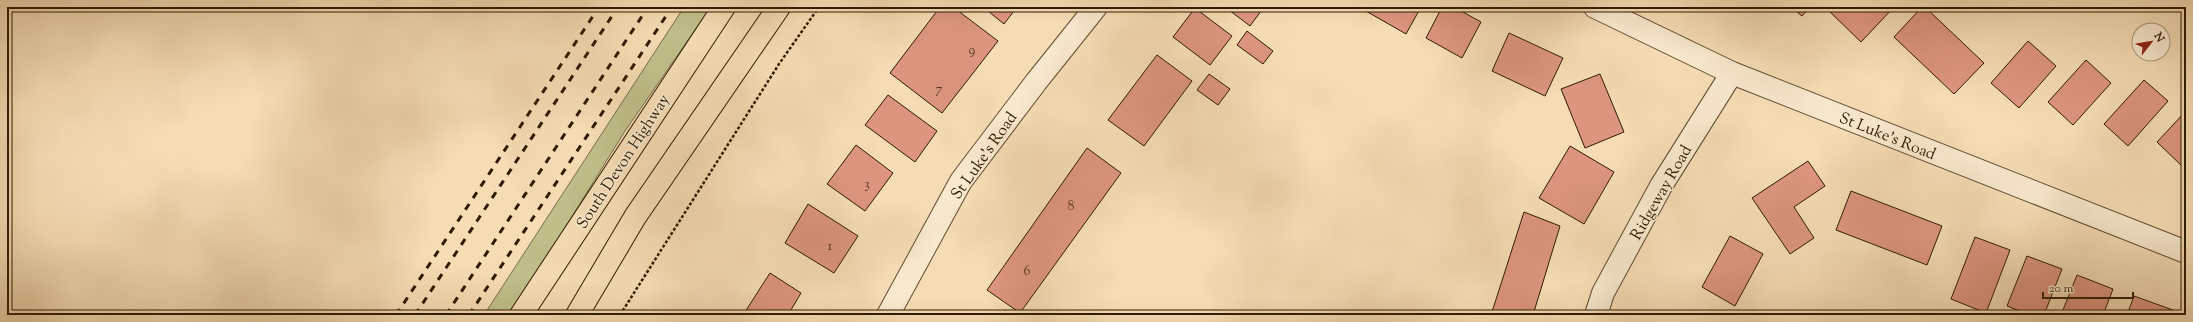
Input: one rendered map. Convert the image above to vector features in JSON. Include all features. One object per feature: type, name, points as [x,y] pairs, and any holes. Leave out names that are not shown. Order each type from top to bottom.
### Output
[{"type":"highway","name":"South Devon Highway","points":[[521,315],[724,7]]},
{"type":"highway","points":[[577,315],[635,217],[779,7]]},
{"type":"street","name":"St Luke's Road","points":[[888,315],[961,181],[1036,82],[1096,7]]},
{"type":"street","name":"St Luke's Road","points":[[1602,8],[1732,73],[2186,252]]},
{"type":"street","name":"Ridgeway Road","points":[[1596,315],[1603,293],[1661,186],[1732,73]]},
{"type":"path","points":[[620,315],[779,64],[819,7]]},
{"type":"shaded area","points":[[684,7],[711,7],[625,131],[511,315],[484,315]]},
{"type":"building","points":[[940,7],[953,7],[998,41],[942,113],[890,73]]},
{"type":"building","points":[[983,7],[1017,7],[1004,24]]},
{"type":"building","points":[[1225,7],[1264,7],[1250,26]]},
{"type":"building","points":[[1359,7],[1421,7],[1406,34]]},
{"type":"building","points":[[1442,7],[1454,7],[1481,22],[1462,58],[1426,38]]},
{"type":"building","points":[[1791,7],[1810,7],[1802,16]]},
{"type":"building","points":[[1894,7],[1861,42],[1826,8]]},
{"type":"building","points":[[1922,7],[1925,7],[1984,63],[1954,94],[1894,37]]},
{"type":"building","points":[[1195,8],[1232,36],[1210,65],[1173,37]]},
{"type":"building","points":[[1247,31],[1273,51],[1263,64],[1237,45]]},
{"type":"building","points":[[1509,33],[1563,58],[1545,96],[1492,71]]},
{"type":"building","points":[[2028,41],[2056,66],[2019,108],[1991,83]]},
{"type":"building","points":[[1157,55],[1192,81],[1144,146],[1108,120]]},
{"type":"building","points":[[2086,60],[2111,83],[2073,125],[2048,102]]},
{"type":"building","points":[[1209,74],[1230,89],[1218,105],[1197,90]]},
{"type":"building","points":[[1600,74],[1624,132],[1585,148],[1561,89]]},
{"type":"building","points":[[2144,80],[2168,101],[2128,146],[2104,124]]},
{"type":"building","points":[[888,95],[937,131],[915,162],[865,125]]},
{"type":"building","points":[[2185,112],[2186,168],[2185,169],[2157,142]]},
{"type":"building","points":[[856,145],[893,173],[865,211],[827,184]]},
{"type":"building","points":[[1570,146],[1614,172],[1584,224],[1539,198]]},
{"type":"building","points":[[1087,148],[1121,173],[1020,313],[987,290]]},
{"type":"building","points":[[1808,161],[1825,186],[1794,207],[1814,238],[1790,254],[1752,198]]},
{"type":"building","points":[[1851,191],[1942,226],[1927,265],[1836,230]]},
{"type":"building","points":[[808,204],[858,236],[834,273],[785,243]]},
{"type":"building","points":[[1524,212],[1560,226],[1533,315],[1491,315]]},
{"type":"building","points":[[1730,236],[1763,254],[1735,306],[1702,287]]},
{"type":"building","points":[[1975,237],[2010,250],[1986,313],[1951,299]]},
{"type":"building","points":[[2027,256],[2062,269],[2044,315],[2030,315],[2007,306]]},
{"type":"building","points":[[770,273],[801,293],[788,315],[743,315]]},
{"type":"building","points":[[2077,275],[2113,289],[2103,315],[2061,315]]},
{"type":"building","points":[[2134,296],[2184,314],[2127,315]]},
{"type":"building","points":[[1708,310],[1727,315],[1707,315]]},
{"type":"railway","points":[[396,315],[599,7]]},
{"type":"railway","points":[[415,315],[618,7]]},
{"type":"railway","points":[[446,315],[648,7]]},
{"type":"railway","points":[[469,315],[672,7]]}]
